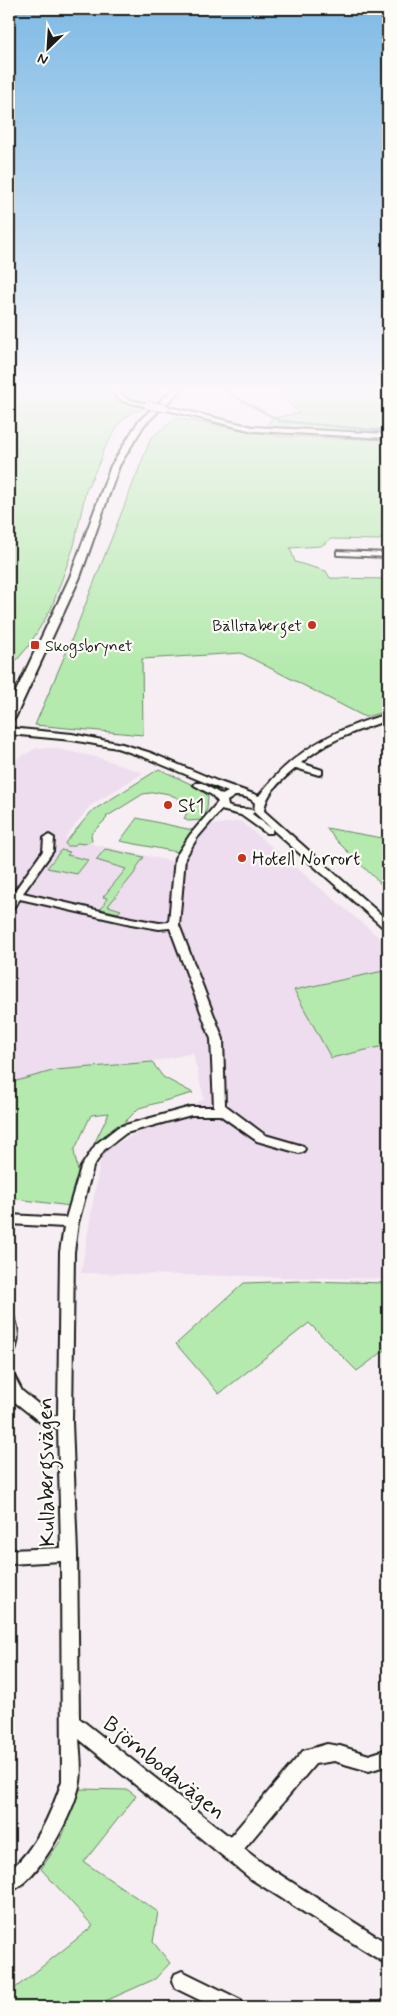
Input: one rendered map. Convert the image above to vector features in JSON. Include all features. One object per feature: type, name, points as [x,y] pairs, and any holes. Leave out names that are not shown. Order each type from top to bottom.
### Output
[{"type":"main road","points":[[9,718],[75,577],[109,483]]},
{"type":"street","points":[[340,553],[388,555]]},
{"type":"street","points":[[324,744],[336,735],[388,717]]},
{"type":"street","points":[[299,1149],[261,1138],[223,1111],[219,1105],[217,1039],[174,926],[180,858],[193,837],[210,820],[256,809],[274,782],[311,750],[388,721]]},
{"type":"street","points":[[9,731],[106,743],[219,786],[258,798],[260,804],[259,812],[388,926]]},
{"type":"street","points":[[9,736],[100,747],[152,759]]},
{"type":"street","points":[[294,764],[319,772]]},
{"type":"street","points":[[179,771],[215,793],[226,809],[241,813],[260,823],[330,882],[369,910]]},
{"type":"street","points":[[210,820],[209,817],[229,795],[244,793],[274,782]]},
{"type":"street","points":[[9,906],[48,851],[49,838]]},
{"type":"street","points":[[17,895],[131,921],[159,926],[174,926]]},
{"type":"street","name":"Kullabergsvägen","points":[[9,1883],[28,1865],[48,1837],[64,1805],[71,1782],[69,1554],[65,1422],[67,1252],[71,1223],[87,1167],[100,1147],[122,1130],[190,1111],[223,1111]]},
{"type":"street","points":[[9,1219],[71,1223]]},
{"type":"street","points":[[9,1322],[11,1341],[9,1348]]},
{"type":"street","points":[[9,1382],[16,1395],[50,1422],[65,1422]]},
{"type":"street","points":[[9,1557],[69,1554]]},
{"type":"street","name":"Björnbodavägen","points":[[70,1721],[258,1872],[388,1956]]},
{"type":"street","points":[[231,1850],[310,1757],[323,1752],[338,1752],[370,1763],[388,1757]]},
{"type":"street","points":[[182,1981],[234,2007]]},
{"type":"shaded area","points":[[37,748],[53,748],[100,758],[143,773],[90,806],[65,838],[175,862],[187,860],[191,848],[211,825],[241,821],[388,945],[388,1279],[81,1273],[102,1151],[204,1099],[193,1053],[152,1062],[56,1070],[9,1083],[9,763]]},
{"type":"green space","points":[[9,483],[89,483],[86,490],[74,546],[51,609],[28,647],[9,669]]},
{"type":"green space","points":[[133,483],[388,483],[388,529],[380,540],[331,539],[321,546],[290,548],[295,562],[326,571],[330,578],[388,579],[388,711],[365,717],[241,653],[142,659],[143,735],[35,725],[71,641]]},
{"type":"green space","points":[[159,769],[195,786],[208,796],[207,809],[202,820],[188,821],[184,819],[189,808],[188,803],[169,794],[158,792],[143,794],[106,817],[91,834],[92,841],[67,846],[65,843],[92,811]]},
{"type":"green space","points":[[137,818],[192,830],[192,833],[177,852],[120,841]]},
{"type":"green space","points":[[326,828],[388,839],[388,891],[339,843]]},
{"type":"green space","points":[[105,849],[144,857],[137,870],[108,906],[121,910],[118,913],[101,909],[107,898],[103,897],[126,869],[96,860]]},
{"type":"green space","points":[[61,850],[70,852],[67,855],[88,860],[77,874],[47,868]]},
{"type":"green space","points":[[388,970],[388,1045],[331,1058],[294,990]]},
{"type":"green space","points":[[152,1062],[163,1077],[193,1093],[139,1108],[126,1121],[94,1144],[109,1113],[91,1115],[74,1151],[79,1177],[70,1206],[9,1198],[9,1083],[56,1070]]},
{"type":"green space","points":[[303,1281],[388,1283],[388,1348],[357,1371],[309,1323],[219,1394],[176,1344],[244,1283]]},
{"type":"green space","points":[[79,1789],[128,1790],[136,1796],[84,1862],[158,1912],[153,1942],[170,1963],[155,1979],[92,2007],[9,2007],[9,1993],[93,1926],[41,1869],[61,1840]]},
{"type":"place","name":"Bällstaberget","points":[[312,625]]},
{"type":"place","name":"Skogsbrynet","points":[[35,645]]},
{"type":"place","name":"St1","points":[[168,805]]},
{"type":"place","name":"Hotell Norrort","points":[[242,858]]}]
